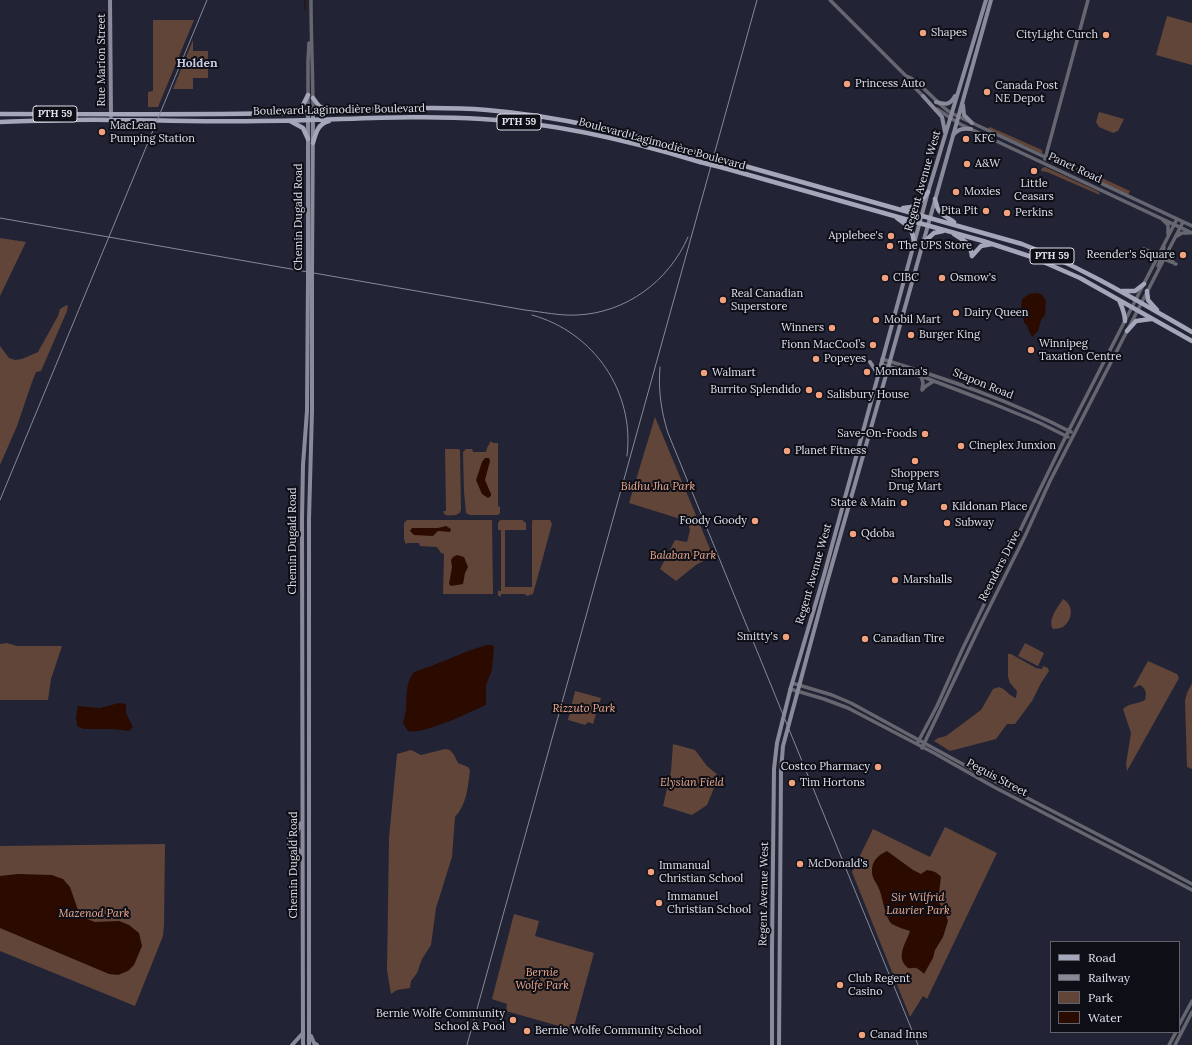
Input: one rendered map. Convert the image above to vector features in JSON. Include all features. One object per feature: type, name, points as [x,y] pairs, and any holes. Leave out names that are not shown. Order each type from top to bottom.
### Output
[{"type":"main road","name":"Rue Marion Street","points":[[110,0],[111,120]]},
{"type":"main road","points":[[983,18],[986,0]]},
{"type":"main road","points":[[983,18],[991,0]]},
{"type":"main road","name":"Regent Avenue West","points":[[772,1045],[774,769],[777,742],[790,689],[843,504],[928,192],[951,113],[983,18]]},
{"type":"main road","name":"Regent Avenue West","points":[[779,1045],[781,771],[784,746],[797,691],[970,74],[983,18]]},
{"type":"main road","points":[[964,72],[970,74]]},
{"type":"main road","points":[[936,102],[944,104],[952,101],[960,87]]},
{"type":"main road","points":[[296,113],[302,107],[308,95]]},
{"type":"main road","points":[[923,96],[942,117],[945,135]]},
{"type":"main road","points":[[313,98],[320,108],[330,112]]},
{"type":"main road","points":[[962,101],[964,115],[972,124]]},
{"type":"main road","name":"Boulevard Lagimodière Boulevard","points":[[0,114],[296,113],[460,109],[486,110],[542,116],[610,129],[1010,240],[1037,250],[1085,272],[1192,332]]},
{"type":"main road","name":"Chemin Dugald Road","points":[[303,1045],[302,519],[303,465],[308,411],[310,278],[308,112]]},
{"type":"main road","name":"Chemin Dugald Road","points":[[310,270],[313,112]]},
{"type":"main road","name":"Boulevard Lagimodière Boulevard","points":[[0,122],[111,120],[288,121],[441,117],[481,118],[530,123],[602,136],[724,168],[992,243],[1058,268],[1153,319],[1192,342]]},
{"type":"main road","points":[[313,143],[320,125],[334,120]]},
{"type":"main road","points":[[288,121],[303,128],[308,139]]},
{"type":"main road","points":[[953,135],[963,128],[971,129]]},
{"type":"main road","points":[[898,209],[914,208],[928,192]]},
{"type":"main road","points":[[935,199],[940,214],[961,226]]},
{"type":"main road","points":[[894,216],[911,229],[914,244]]},
{"type":"main road","points":[[923,243],[934,234],[948,231],[968,244],[972,256],[981,246],[992,243]]},
{"type":"main road","name":"Chemin Dugald Road","points":[[309,1045],[308,519],[312,411],[310,278]]},
{"type":"main road","points":[[1120,291],[1135,291],[1144,284]]},
{"type":"main road","points":[[1147,291],[1148,300],[1161,314]]},
{"type":"main road","points":[[1118,300],[1123,308],[1125,322]]},
{"type":"main road","points":[[896,310],[904,312]]},
{"type":"main road","points":[[1127,330],[1134,322],[1138,320],[1153,319]]},
{"type":"main road","points":[[870,362],[878,375]]},
{"type":"main road","points":[[854,463],[859,472]]},
{"type":"main road","points":[[851,472],[856,482]]},
{"type":"main road","points":[[843,504],[848,510]]},
{"type":"main road","points":[[838,522],[846,517]]},
{"type":"main road","points":[[836,529],[842,531]]},
{"type":"main road","points":[[774,802],[781,802]]},
{"type":"main road","points":[[289,838],[297,832],[303,816]]},
{"type":"main road","points":[[289,844],[298,849],[303,857]]},
{"type":"main road","points":[[773,876],[780,884]]},
{"type":"main road","points":[[310,1031],[311,1038],[318,1045]]},
{"type":"main road","points":[[292,1045],[303,1033]]},
{"type":"street","name":"Chemin Dugald Road","points":[[308,112],[308,62],[311,0]]},
{"type":"street","points":[[830,0],[906,76]]},
{"type":"street","points":[[1042,162],[1088,0]]},
{"type":"street","name":"Chemin Dugald Road","points":[[310,37],[313,61],[313,112]]},
{"type":"street","name":"Panet Road","points":[[906,76],[911,78],[936,102],[958,117],[1192,226]]},
{"type":"street","name":"Panet Road","points":[[906,76],[923,96],[950,119],[1192,233]]},
{"type":"street","points":[[915,88],[918,85]]},
{"type":"street","points":[[1160,218],[1168,225],[1167,238],[1163,251],[1165,258],[1170,263],[1176,264],[1169,258],[1169,248]]},
{"type":"street","name":"Reenders Drive","points":[[917,744],[1066,436],[1070,432],[1177,219]]},
{"type":"street","name":"Reenders Drive","points":[[922,748],[1025,536],[1050,481],[1183,222]]},
{"type":"street","points":[[1174,240],[1182,233],[1192,233]]},
{"type":"street","points":[[1151,284],[1152,277],[1160,261],[1158,255],[1144,249],[1153,257],[1154,264]]},
{"type":"street","name":"Stapon Road","points":[[882,358],[949,380],[991,396],[1074,434]]},
{"type":"street","name":"Stapon Road","points":[[881,364],[921,376],[989,402],[1071,439]]},
{"type":"street","points":[[921,376],[923,383],[922,390],[934,381]]},
{"type":"street","points":[[947,386],[949,380]]},
{"type":"street","points":[[1094,383],[1099,385]]},
{"type":"street","points":[[989,402],[991,396]]},
{"type":"street","points":[[1061,427],[1074,423]]},
{"type":"street","name":"Peguis Street","points":[[792,683],[841,699],[920,740],[991,780],[1192,884]]},
{"type":"street","name":"Peguis Street","points":[[790,689],[848,708],[994,787],[1192,890]]},
{"type":"street","points":[[1180,1023],[1192,1001]]},
{"type":"street","points":[[1175,1045],[1192,1012]]},
{"type":"street","points":[[1169,1045],[1175,1033]]},
{"type":"green space","points":[[1167,16],[1192,23],[1192,65],[1156,55]]},
{"type":"green space","points":[[153,20],[194,20],[158,107],[148,107],[148,92],[153,91]]},
{"type":"green space","points":[[193,40],[193,51],[208,51],[208,78],[193,78],[193,89],[173,89]]},
{"type":"green space","points":[[1099,112],[1124,119],[1118,131],[1113,133],[1099,127],[1096,122]]},
{"type":"green space","points":[[990,127],[1042,150],[1043,154],[987,129]]},
{"type":"green space","points":[[1050,154],[1130,191],[1128,195],[1050,158]]},
{"type":"green space","points":[[1045,167],[1099,192],[1100,195],[1047,172],[1041,171],[1042,168]]},
{"type":"green space","points":[[0,238],[26,242],[0,296]]},
{"type":"green space","points":[[67,305],[67,311],[41,371],[36,372],[17,426],[0,465],[0,346],[9,358],[15,360],[22,359],[38,352],[58,316],[60,309]]},
{"type":"green space","name":"Bidhu Jha Park","points":[[655,417],[713,556],[696,565],[676,581],[660,569],[675,540],[687,542],[690,530],[687,521],[629,503]]},
{"type":"green space","points":[[491,441],[493,443],[498,443],[498,506],[500,507],[500,513],[498,515],[470,515],[466,513],[463,452],[466,449],[472,449],[473,452],[486,452]]},
{"type":"green space","points":[[445,449],[460,450],[461,510],[458,514],[454,515],[445,515],[443,511],[446,511]]},
{"type":"green space","points":[[407,520],[492,520],[493,594],[443,594],[444,554],[441,553],[437,547],[420,546],[419,543],[407,543],[406,545],[404,539],[404,523]]},
{"type":"green space","points":[[500,520],[522,520],[526,523],[526,530],[505,530],[505,587],[532,587],[532,521],[550,520],[552,524],[533,594],[527,596],[525,594],[501,594],[501,597],[498,595],[498,591],[501,591],[501,530],[498,530],[498,523]]},
{"type":"green space","points":[[1063,599],[1069,605],[1071,613],[1069,621],[1063,627],[1053,629],[1051,622],[1052,618]]},
{"type":"green space","points":[[7,643],[17,646],[62,646],[51,679],[48,700],[0,700],[0,644]]},
{"type":"green space","points":[[1025,643],[1044,653],[1038,666],[1018,656]]},
{"type":"green space","points":[[1008,654],[1011,654],[1036,668],[1042,669],[1043,666],[1048,668],[1049,671],[1032,701],[1015,724],[1007,724],[996,739],[950,751],[934,741],[938,738],[946,736],[981,710],[993,689],[999,687],[1016,698],[1017,691],[1010,683],[1008,677]]},
{"type":"green space","points":[[1148,661],[1177,674],[1179,678],[1127,771],[1126,764],[1131,733],[1123,709],[1129,705],[1145,700],[1146,693],[1144,688],[1140,685],[1133,688]]},
{"type":"green space","points":[[1192,683],[1192,769],[1187,767],[1185,701]]},
{"type":"green space","name":"Rizzuto Park","points":[[575,691],[601,698],[593,724],[588,722],[585,725],[568,720]]},
{"type":"green space","name":"Elysian Field","points":[[673,744],[695,750],[707,766],[719,776],[707,805],[692,815],[663,806],[671,771]]},
{"type":"green space","points":[[445,749],[450,750],[458,763],[468,767],[470,770],[466,795],[459,812],[455,817],[452,857],[436,908],[431,945],[422,959],[417,973],[411,981],[410,988],[397,990],[391,994],[387,970],[389,838],[397,754],[411,750],[421,755]]},
{"type":"green space","name":"Sir Wilfrid Laurier Park","points":[[945,827],[997,853],[927,999],[923,996],[910,1017],[852,872],[873,829],[930,857]]},
{"type":"green space","name":"Mazenod Park","points":[[165,844],[163,936],[135,1006],[0,951],[0,846]]},
{"type":"green space","name":"Bernie Wolfe Park","points":[[514,914],[539,921],[535,936],[594,953],[573,1030],[506,1011],[507,1004],[492,999]]},
{"type":"water","points":[[1029,294],[1041,294],[1046,300],[1045,315],[1041,320],[1038,331],[1032,337],[1026,324],[1024,323],[1021,307],[1022,299]]},
{"type":"water","points":[[485,458],[489,458],[490,461],[485,480],[491,494],[488,498],[482,494],[476,480],[482,462]]},
{"type":"water","points":[[446,526],[451,529],[450,532],[438,531],[433,536],[414,535],[410,531],[412,528],[438,528]]},
{"type":"water","points":[[457,555],[464,557],[468,567],[463,584],[451,586],[449,584],[452,567],[451,560]]},
{"type":"water","points":[[487,645],[492,645],[494,647],[492,670],[486,685],[486,705],[425,730],[408,731],[403,723],[409,681],[414,672]]},
{"type":"water","points":[[119,703],[126,704],[126,713],[133,727],[129,731],[113,729],[84,729],[77,726],[76,717],[78,706],[100,708]]},
{"type":"water","points":[[887,851],[921,874],[927,870],[935,872],[941,877],[938,901],[945,912],[948,921],[943,937],[924,974],[916,968],[908,968],[904,963],[902,954],[910,931],[892,924],[890,921],[872,874],[874,862],[878,857]]},
{"type":"water","points":[[18,874],[52,875],[63,879],[70,887],[79,913],[87,919],[95,922],[119,921],[129,925],[139,933],[142,946],[134,965],[128,971],[118,975],[109,974],[0,928],[0,876]]},
{"type":"waterway","points":[[305,0],[305,10]]},
{"type":"railway","points":[[0,500],[207,0]]},
{"type":"railway","points":[[467,1045],[757,0]]},
{"type":"railway","points":[[0,218],[525,310],[571,315],[595,313],[612,308],[629,301],[644,292],[670,267],[680,253],[688,237]]},
{"type":"railway","points":[[532,315],[554,323],[574,335],[591,350],[606,368],[617,388],[624,409],[628,432],[627,456]]},
{"type":"railway","points":[[660,367],[659,384],[668,433],[918,1045]]},
{"type":"place","name":"Shapes","points":[[923,33]]},
{"type":"place","name":"CityLight Curch","points":[[1106,35]]},
{"type":"place","name":"Princess Auto","points":[[847,84]]},
{"type":"place","name":"Canada Post NE Depot","points":[[987,92]]},
{"type":"place","name":"MacLean Pumping Station","points":[[102,132]]},
{"type":"place","name":"KFC","points":[[966,139]]},
{"type":"place","name":"A&W","points":[[967,164]]},
{"type":"place","name":"Little Ceasars","points":[[1034,171]]},
{"type":"place","name":"Moxies","points":[[956,192]]},
{"type":"place","name":"Pita Pit","points":[[986,211]]},
{"type":"place","name":"Perkins","points":[[1007,213]]},
{"type":"place","name":"Applebee's","points":[[891,236]]},
{"type":"place","name":"The UPS Store","points":[[890,246]]},
{"type":"place","name":"Reender's Square","points":[[1183,255]]},
{"type":"place","name":"CIBC","points":[[885,278]]},
{"type":"place","name":"Osmow's","points":[[942,278]]},
{"type":"place","name":"Real Canadian Superstore","points":[[723,300]]},
{"type":"place","name":"Dairy Queen","points":[[956,313]]},
{"type":"place","name":"Mobil Mart","points":[[876,320]]},
{"type":"place","name":"Winners","points":[[832,328]]},
{"type":"place","name":"Burger King","points":[[911,335]]},
{"type":"place","name":"Fionn MacCool’s","points":[[873,345]]},
{"type":"place","name":"Winnipeg Taxation Centre","points":[[1031,350]]},
{"type":"place","name":"Popeyes","points":[[816,359]]},
{"type":"place","name":"Montana's","points":[[867,372]]},
{"type":"place","name":"Walmart","points":[[704,373]]},
{"type":"place","name":"Burrito Splendido","points":[[809,390]]},
{"type":"place","name":"Salisbury House","points":[[819,395]]},
{"type":"place","name":"Save-On-Foods","points":[[925,434]]},
{"type":"place","name":"Cineplex Junxion","points":[[961,446]]},
{"type":"place","name":"Planet Fitness","points":[[787,451]]},
{"type":"place","name":"Shoppers Drug Mart","points":[[915,461]]},
{"type":"place","name":"State & Main","points":[[904,503]]},
{"type":"place","name":"Kildonan Place","points":[[944,507]]},
{"type":"place","name":"Foody Goody","points":[[755,521]]},
{"type":"place","name":"Subway","points":[[947,523]]},
{"type":"place","name":"Qdoba","points":[[853,534]]},
{"type":"place","name":"Marshalls","points":[[895,580]]},
{"type":"place","name":"Smitty's","points":[[786,637]]},
{"type":"place","name":"Canadian Tire","points":[[865,639]]},
{"type":"place","name":"Costco Pharmacy","points":[[878,767]]},
{"type":"place","name":"Tim Hortons","points":[[792,783]]},
{"type":"place","name":"McDonald's","points":[[800,864]]},
{"type":"place","name":"Immanual Christian School","points":[[651,872]]},
{"type":"place","name":"Immanuel Christian School","points":[[659,903]]},
{"type":"place","name":"Club Regent Casino","points":[[840,985]]},
{"type":"place","name":"Bernie Wolfe Community School & Pool","points":[[513,1020]]},
{"type":"place","name":"Bernie Wolfe Community School","points":[[527,1031]]},
{"type":"place","name":"Canad Inns","points":[[862,1035]]},
{"type":"district","name":"Holden","points":[[197,64]]},
{"type":"park label","name":"Balaban Park","points":[[683,556]]}]
